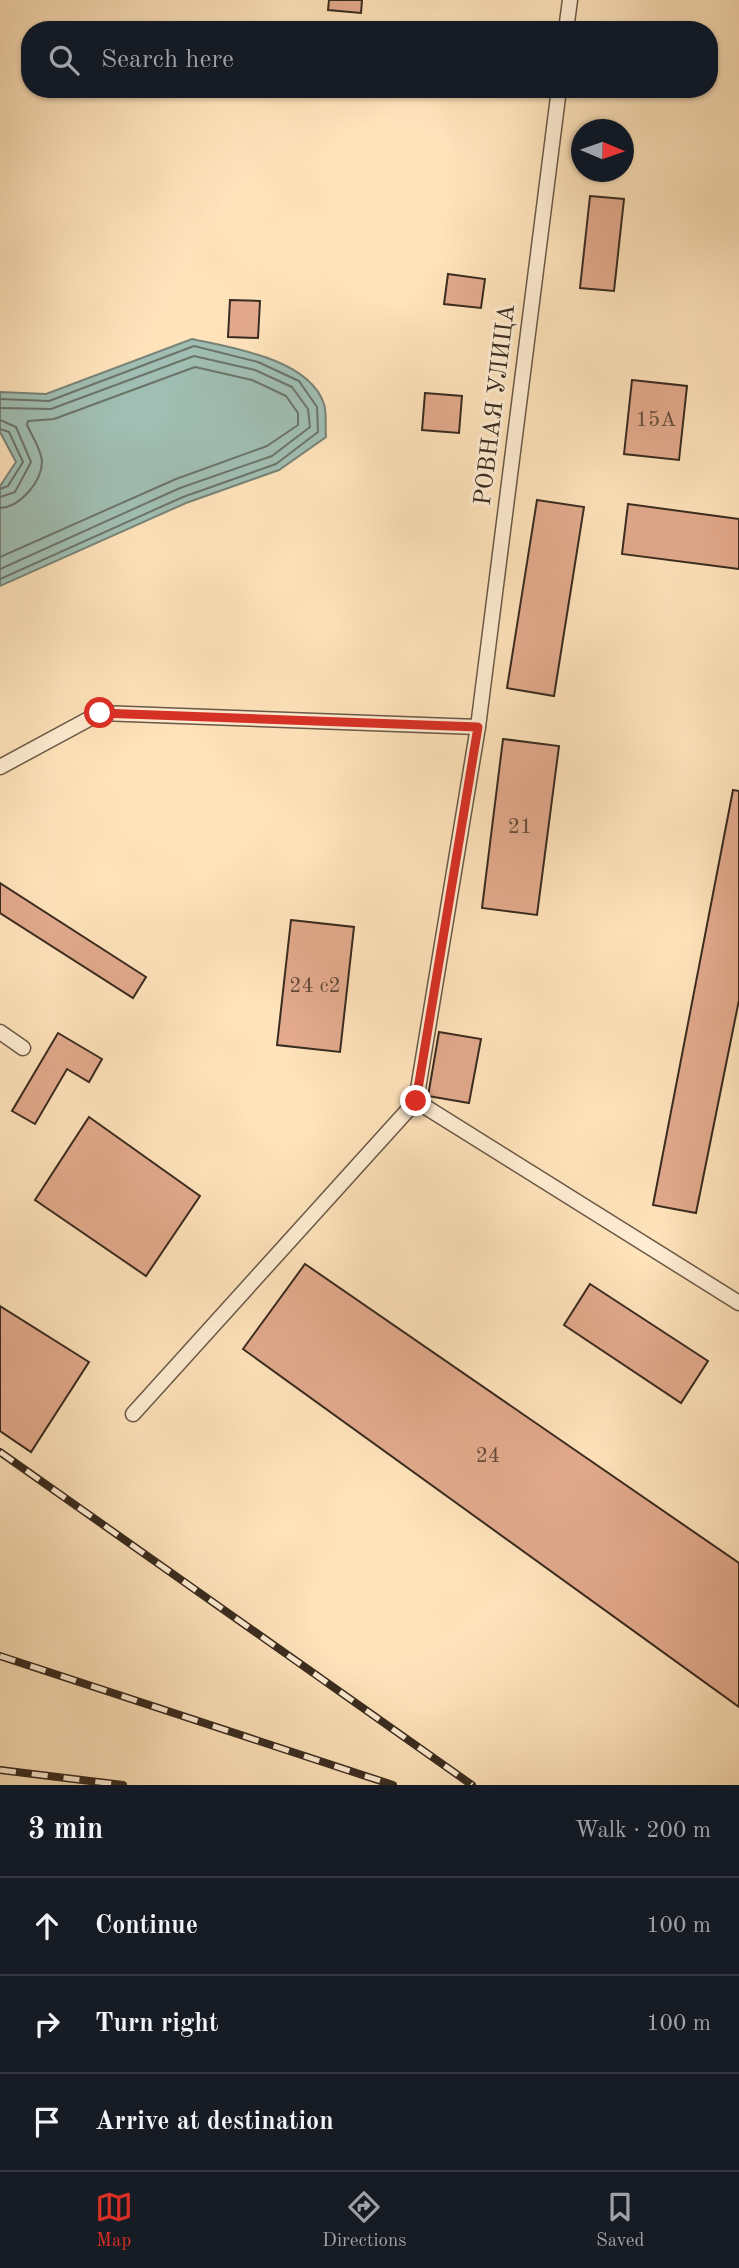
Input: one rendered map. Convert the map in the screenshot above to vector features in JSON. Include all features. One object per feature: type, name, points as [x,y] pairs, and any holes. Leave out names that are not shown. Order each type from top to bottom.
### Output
[{"type":"lane","points":[[567,21],[570,0]]},
{"type":"lane","name":"РОВНАЯ УЛИЦА","points":[[416,1101],[478,727],[558,98]]},
{"type":"lane","points":[[0,767],[100,713],[478,727]]},
{"type":"lane","points":[[0,1032],[23,1048]]},
{"type":"lane","points":[[133,1414],[416,1101],[739,1303]]},
{"type":"water","points":[[192,339],[268,358],[303,376],[316,389],[324,404],[326,437],[279,470],[186,503],[0,586],[0,486],[16,462],[0,432],[0,392],[46,394]]},
{"type":"building","points":[[329,0],[362,0],[361,13],[328,10]]},
{"type":"building","points":[[590,196],[624,199],[614,291],[580,288]]},
{"type":"building","points":[[448,274],[485,279],[481,308],[444,304]]},
{"type":"building","points":[[230,300],[260,301],[258,338],[228,337]]},
{"type":"building","points":[[632,380],[687,386],[679,460],[624,454]]},
{"type":"building","points":[[425,393],[462,396],[459,433],[422,430]]},
{"type":"building","points":[[537,500],[584,507],[554,696],[507,688]]},
{"type":"building","points":[[628,504],[739,519],[739,569],[622,554]]},
{"type":"building","points":[[503,739],[559,746],[537,915],[482,908]]},
{"type":"building","points":[[733,790],[739,791],[739,1000],[696,1213],[653,1205]]},
{"type":"building","points":[[0,883],[146,977],[133,998],[0,913]]},
{"type":"building","points":[[291,920],[354,927],[340,1052],[277,1045]]},
{"type":"building","points":[[439,1032],[481,1039],[469,1103],[428,1096]]},
{"type":"building","points":[[58,1033],[102,1059],[89,1082],[67,1069],[35,1124],[12,1111]]},
{"type":"building","points":[[89,1117],[200,1196],[146,1276],[35,1200]]},
{"type":"building","points":[[305,1264],[739,1563],[739,1707],[243,1349]]},
{"type":"building","points":[[590,1284],[708,1361],[681,1403],[564,1325]]},
{"type":"building","points":[[0,1306],[89,1362],[31,1452],[0,1431]]},
{"type":"railway","points":[[0,1452],[472,1785]]},
{"type":"railway","points":[[0,1656],[393,1785]]},
{"type":"railway","points":[[0,1770],[123,1785]]},
{"type":"route","points":[[100,713],[478,727],[416,1101]]}]
